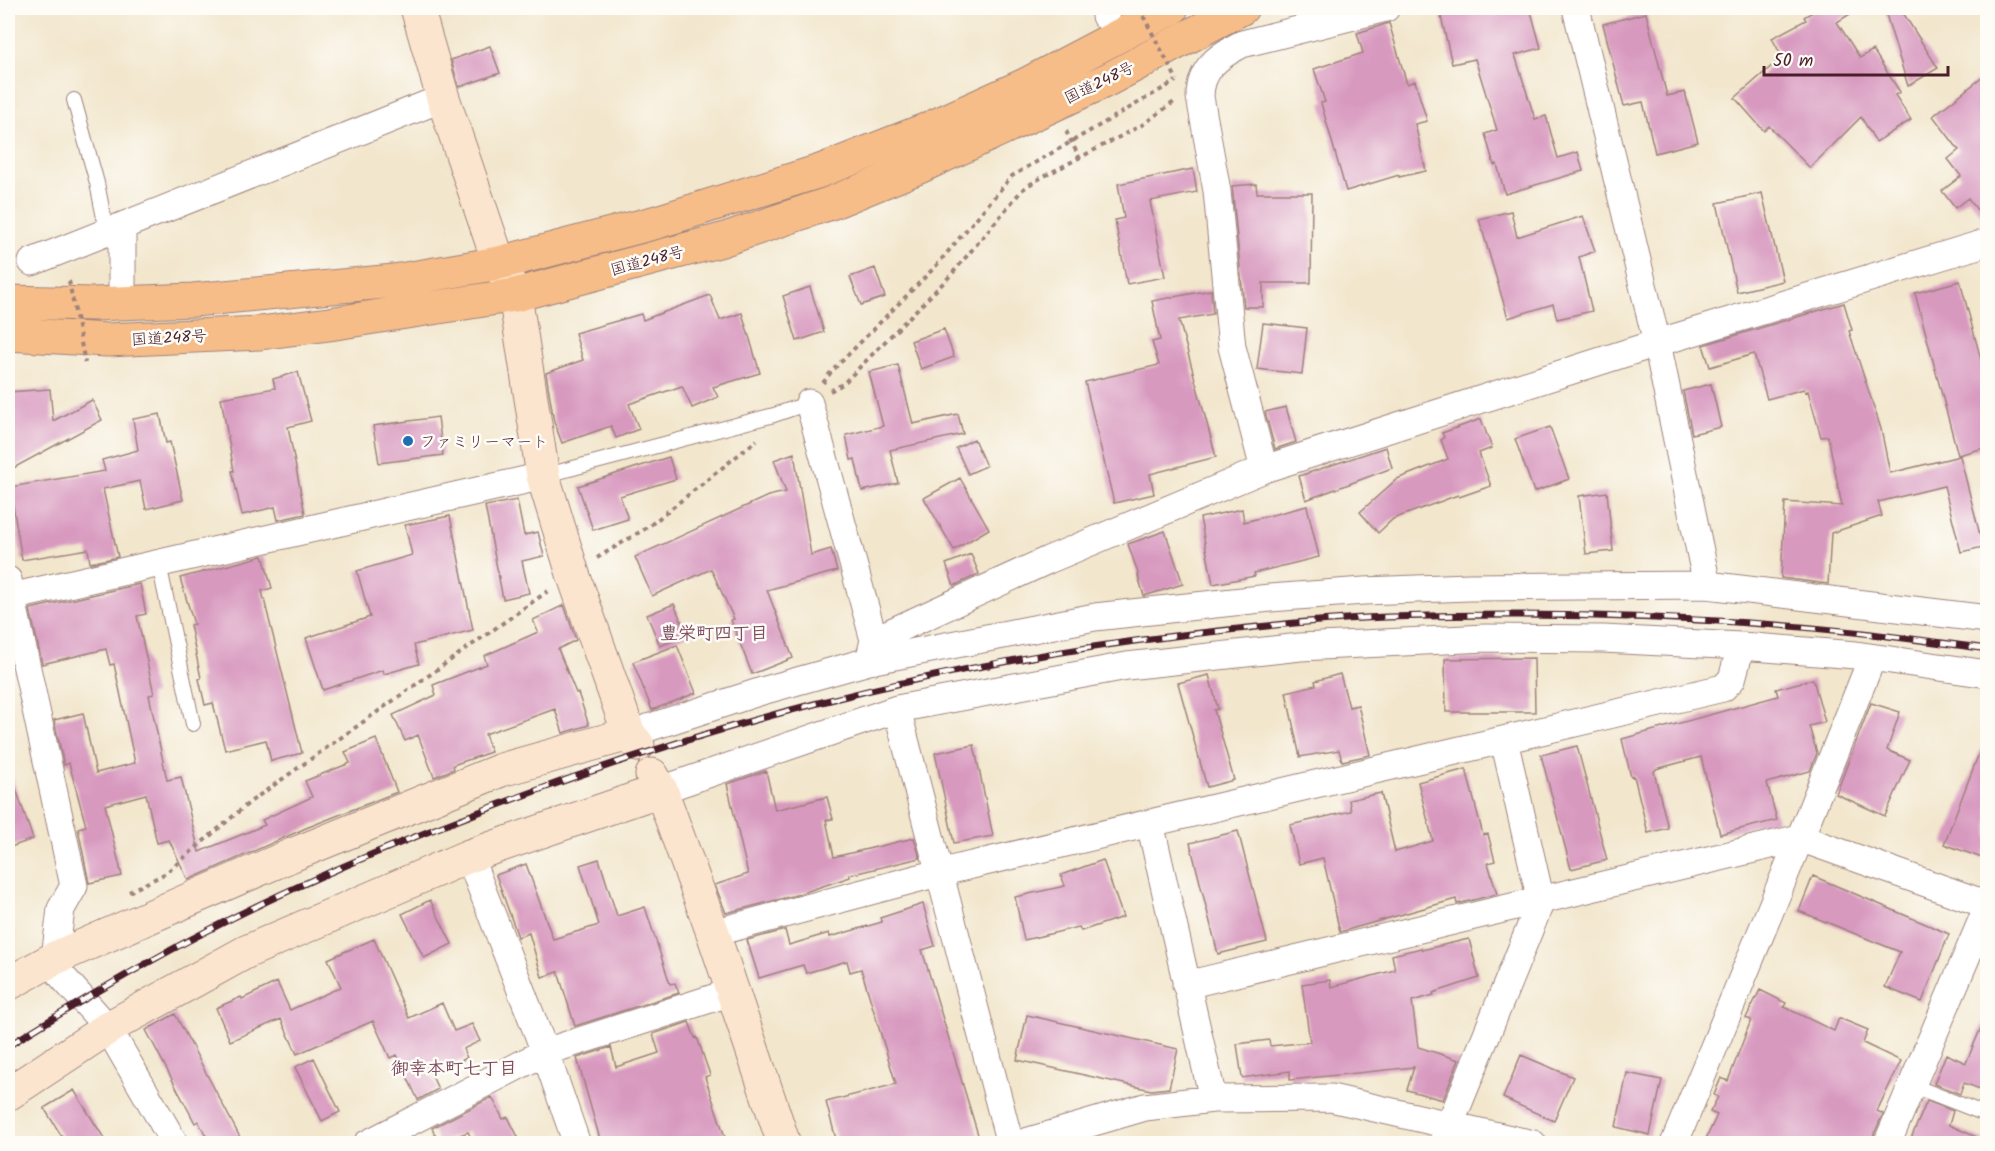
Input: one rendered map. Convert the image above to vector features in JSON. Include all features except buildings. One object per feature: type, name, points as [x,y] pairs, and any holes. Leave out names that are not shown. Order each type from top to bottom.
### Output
[{"type":"highway","name":"国道248号","points":[[8,302],[122,303],[193,300],[394,281],[499,263],[657,222],[831,167],[930,128],[1025,85],[1172,8]]},
{"type":"highway","name":"国道248号","points":[[8,333],[107,340],[260,333],[515,295],[723,240],[831,202],[919,167],[1236,23]]},
{"type":"street","points":[[417,8],[443,98],[499,263],[515,295],[543,476],[573,574],[633,739]]},
{"type":"street","points":[[1264,469],[1232,347],[1217,191],[1200,97],[1188,82],[1222,53],[1236,23],[1386,8]]},
{"type":"street","points":[[1576,8],[1657,343],[1707,585]]},
{"type":"street","points":[[32,262],[443,98]]},
{"type":"street","points":[[114,230],[122,303]]},
{"type":"street","points":[[8,984],[55,958],[292,855],[501,770],[633,739],[872,651],[1048,560],[1264,469],[1657,343],[1988,242]]},
{"type":"street","points":[[809,403],[872,651]]},
{"type":"street","points":[[175,1143],[108,1028],[60,974],[55,958],[61,909],[74,886],[9,589],[159,564],[543,476]]},
{"type":"street","points":[[872,651],[1095,618],[1270,598],[1364,591],[1469,587],[1707,585],[1988,619]]},
{"type":"street","points":[[8,1094],[108,1028],[246,952],[469,856],[657,782],[897,709],[1127,666],[1300,646],[1486,638],[1603,639],[1741,646],[1872,658],[1988,674]]},
{"type":"street","points":[[713,933],[938,873],[1723,688],[1732,679],[1741,646]]},
{"type":"street","points":[[1674,1143],[1872,658]]},
{"type":"street","points":[[897,709],[1010,1143]]},
{"type":"street","points":[[1446,1134],[1541,901],[1504,740]]},
{"type":"street","points":[[657,782],[713,933],[784,1143]]},
{"type":"street","points":[[1150,823],[1213,1099]]},
{"type":"street","points":[[1186,985],[1800,838],[1988,905],[1887,1143]]},
{"type":"street","points":[[469,856],[545,1052],[577,1143]]},
{"type":"street","points":[[367,1143],[545,1052],[732,992]]},
{"type":"street","points":[[1019,1143],[1145,1107],[1213,1099],[1330,1098],[1446,1134],[1533,1143]]},
{"type":"lane","points":[[74,100],[114,230]]},
{"type":"lane","points":[[543,476],[774,415],[809,403]]},
{"type":"lane","points":[[159,564],[193,724]]},
{"type":"lane","points":[[1911,1085],[1988,1115]]},
{"type":"path","points":[[1139,8],[1188,82]]},
{"type":"path","points":[[809,403],[831,372],[935,267],[1012,176],[1071,140],[1188,82]]},
{"type":"path","points":[[809,403],[843,384],[951,275],[1022,190],[1143,125],[1188,82]]},
{"type":"path","points":[[1063,125],[1080,159]]},
{"type":"path","points":[[69,281],[85,363]]},
{"type":"path","points":[[126,894],[166,873],[250,802],[600,555],[648,527],[768,431],[774,415]]},
{"type":"railway","points":[[8,1046],[130,973],[236,916],[331,872],[428,832],[549,786],[726,728],[905,682],[996,663],[1182,635],[1310,622],[1362,618],[1504,615],[1738,622],[1854,632],[1988,649]]},
{"type":"place","name":"ファミリーマート","points":[[408,441]]},
{"type":"district","name":"豊栄町四丁目","points":[[714,633]]},
{"type":"district","name":"御幸本町七丁目","points":[[454,1068]]}]
